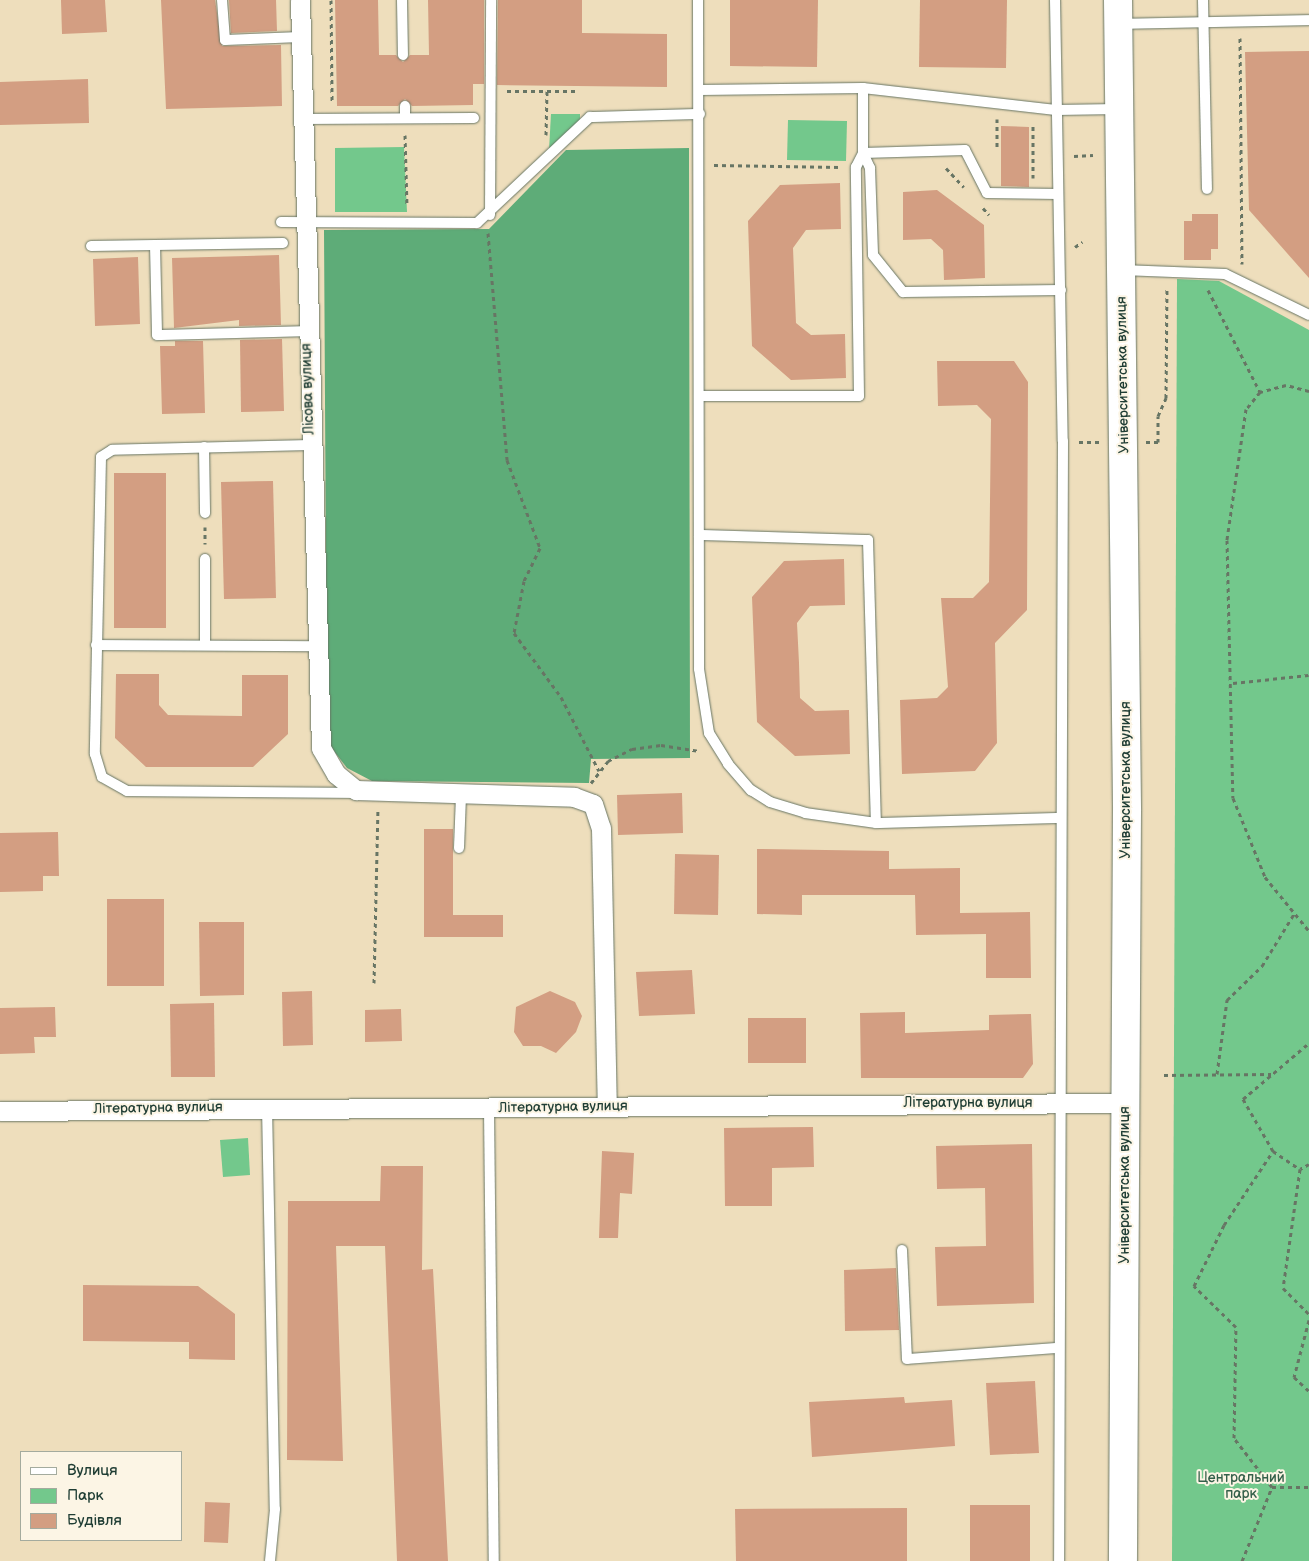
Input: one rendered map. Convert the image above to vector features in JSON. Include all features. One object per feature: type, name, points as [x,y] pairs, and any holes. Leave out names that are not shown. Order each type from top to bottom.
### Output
[{"type":"main road","name":"Університетська вулиця","points":[[1118,12],[1124,442],[1125,1102],[1123,1561]]},
{"type":"street","name":"Лісова вулиця","points":[[300,0],[301,119],[317,732],[336,774],[356,790],[374,798]]},
{"type":"street","points":[[374,798],[461,795],[574,797],[593,804],[600,818],[607,1106]]},
{"type":"street","name":"Літературна вулиця","points":[[0,1111],[267,1106],[489,1108],[1125,1102]]},
{"type":"lane","points":[[222,0],[225,40],[300,37]]},
{"type":"lane","points":[[402,0],[403,55]]},
{"type":"lane","points":[[487,218],[491,0]]},
{"type":"lane","points":[[698,0],[700,114],[705,143],[700,165],[700,688],[709,733],[724,759],[751,790],[770,802],[805,813],[876,823],[1060,818]]},
{"type":"lane","points":[[1055,0],[1061,290],[1058,1102],[1059,1561]]},
{"type":"lane","points":[[1203,0],[1206,189]]},
{"type":"lane","points":[[1118,12],[1203,21],[1309,20]]},
{"type":"lane","points":[[700,90],[863,88],[1056,110],[1119,108]]},
{"type":"lane","points":[[863,88],[863,153],[870,168],[873,254],[903,292],[1061,290]]},
{"type":"lane","points":[[405,106],[405,118]]},
{"type":"lane","points":[[281,222],[487,218],[590,117],[700,114]]},
{"type":"lane","points":[[301,119],[474,118]]},
{"type":"lane","points":[[863,153],[965,150],[987,193],[1058,194]]},
{"type":"lane","points":[[701,396],[859,396],[856,167],[863,153]]},
{"type":"lane","points":[[91,246],[283,243]]},
{"type":"lane","points":[[155,245],[157,335],[306,331]]},
{"type":"lane","points":[[1121,270],[1198,270],[1242,280],[1309,315]]},
{"type":"lane","points":[[310,445],[112,450],[101,456],[95,754],[99,771],[113,786],[127,791],[374,798]]},
{"type":"lane","points":[[204,447],[205,513]]},
{"type":"lane","points":[[699,535],[868,540],[876,823]]},
{"type":"lane","points":[[205,559],[206,645]]},
{"type":"lane","points":[[96,645],[315,646]]},
{"type":"lane","points":[[459,848],[461,795]]},
{"type":"lane","points":[[267,1106],[275,1509],[270,1561]]},
{"type":"lane","points":[[489,1108],[494,1561]]},
{"type":"lane","points":[[902,1250],[907,1360],[1058,1348]]},
{"type":"path","points":[[330,0],[332,118]]},
{"type":"path","points":[[1240,20],[1242,280]]},
{"type":"path","points":[[490,91],[576,91]]},
{"type":"path","points":[[547,91],[547,120]]},
{"type":"path","points":[[997,150],[997,119],[1006,119]]},
{"type":"path","points":[[1024,119],[1033,119],[1031,157],[1033,182]]},
{"type":"path","points":[[406,147],[408,214]]},
{"type":"path","points":[[700,165],[856,167]]},
{"type":"path","points":[[937,168],[947,168],[971,195]]},
{"type":"path","points":[[977,202],[989,215]]},
{"type":"path","points":[[487,218],[507,460],[540,548],[524,581],[514,633],[561,697],[599,771]]},
{"type":"path","points":[[1086,442],[1158,442],[1158,416],[1166,398],[1167,270]]},
{"type":"path","points":[[1198,270],[1260,392]]},
{"type":"path","points":[[1309,391],[1286,385],[1260,392],[1246,409],[1239,435],[1227,540],[1233,683],[1234,798],[1265,877],[1309,931]]},
{"type":"path","points":[[205,513],[205,559]]},
{"type":"path","points":[[1233,683],[1309,675]]},
{"type":"path","points":[[574,797],[614,756],[651,746],[691,748],[724,759]]},
{"type":"path","points":[[374,798],[374,983]]},
{"type":"path","points":[[1217,1074],[1227,1000],[1262,966],[1294,914]]},
{"type":"path","points":[[1300,1169],[1273,1151],[1243,1099],[1309,1043]]},
{"type":"path","points":[[1164,1075],[1271,1074]]},
{"type":"path","points":[[1272,1487],[1234,1438],[1236,1327],[1194,1286],[1224,1225],[1273,1151]]},
{"type":"path","points":[[1300,1169],[1309,1164]]},
{"type":"path","points":[[1300,1169],[1283,1288],[1309,1314]]},
{"type":"path","points":[[1309,1320],[1294,1377],[1309,1391]]},
{"type":"path","points":[[1272,1487],[1309,1487]]},
{"type":"path","points":[[1242,1561],[1272,1487]]},
{"type":"green space","points":[[551,114],[580,114],[580,121],[549,150]]},
{"type":"green space","points":[[788,120],[847,121],[846,161],[787,160]]},
{"type":"green space","points":[[404,147],[407,212],[335,212],[335,148]]},
{"type":"green space","points":[[689,148],[690,758],[591,759],[589,783],[372,781],[347,768],[327,742],[324,230],[489,229],[566,150]]},
{"type":"green space","name":"Центральний парк","points":[[1177,279],[1219,281],[1309,330],[1309,1561],[1172,1561]]},
{"type":"green space","points":[[248,1138],[250,1175],[223,1177],[220,1140]]},
{"type":"building","points":[[61,0],[105,0],[107,32],[62,34]]},
{"type":"building","points":[[161,0],[215,0],[222,46],[281,45],[282,106],[166,109]]},
{"type":"building","points":[[229,0],[276,0],[277,31],[231,33]]},
{"type":"building","points":[[335,0],[378,0],[379,55],[396,55],[403,62],[410,55],[429,55],[428,0],[484,0],[484,84],[473,84],[473,105],[412,106],[405,99],[398,106],[337,106]]},
{"type":"building","points":[[498,0],[582,0],[582,33],[667,34],[667,87],[497,85]]},
{"type":"building","points":[[730,0],[818,0],[817,67],[730,66]]},
{"type":"building","points":[[920,0],[1007,0],[1006,68],[919,67]]},
{"type":"building","points":[[1309,51],[1309,278],[1249,210],[1245,52]]},
{"type":"building","points":[[88,79],[89,123],[0,125],[0,82]]},
{"type":"building","points":[[1001,126],[1029,127],[1029,187],[1001,186]]},
{"type":"building","points":[[840,183],[841,229],[806,230],[793,248],[796,323],[811,335],[845,334],[846,378],[791,380],[752,346],[748,221],[780,185]]},
{"type":"building","points":[[937,190],[984,225],[985,278],[944,280],[943,250],[931,239],[903,240],[903,192]]},
{"type":"building","points":[[1192,214],[1218,214],[1218,249],[1211,249],[1211,260],[1184,260],[1184,221],[1192,221]]},
{"type":"building","points":[[279,255],[281,325],[239,326],[239,320],[174,328],[172,258]]},
{"type":"building","points":[[138,257],[140,324],[95,326],[93,259]]},
{"type":"building","points":[[282,339],[284,411],[241,412],[240,340]]},
{"type":"building","points":[[175,341],[203,341],[205,413],[162,414],[160,346],[175,346]]},
{"type":"building","points":[[937,361],[1014,361],[1028,382],[1027,610],[995,643],[997,743],[975,771],[902,774],[900,700],[937,698],[948,687],[941,598],[973,598],[989,582],[991,419],[977,405],[938,406]]},
{"type":"building","points":[[114,473],[166,473],[166,628],[114,628]]},
{"type":"building","points":[[273,481],[276,598],[224,599],[221,482]]},
{"type":"building","points":[[844,559],[845,605],[810,606],[797,623],[800,698],[815,711],[849,710],[850,754],[795,756],[757,722],[752,597],[784,561]]},
{"type":"building","points":[[116,674],[159,674],[159,705],[168,715],[242,716],[242,675],[288,675],[288,734],[253,767],[146,767],[115,738]]},
{"type":"building","points":[[682,793],[683,833],[618,835],[617,795]]},
{"type":"building","points":[[424,829],[453,829],[453,915],[503,915],[503,937],[424,937]]},
{"type":"building","points":[[58,832],[59,876],[43,876],[43,891],[0,892],[0,833]]},
{"type":"building","points":[[757,849],[889,851],[889,869],[960,868],[960,913],[1030,912],[1031,978],[986,978],[986,934],[916,935],[915,895],[802,895],[802,915],[757,914]]},
{"type":"building","points":[[675,854],[719,855],[718,915],[674,914]]},
{"type":"building","points":[[107,899],[164,899],[164,986],[107,986]]},
{"type":"building","points":[[199,922],[244,922],[244,995],[200,996]]},
{"type":"building","points":[[692,970],[695,1014],[639,1016],[636,972]]},
{"type":"building","points":[[312,991],[313,1045],[283,1046],[282,992]]},
{"type":"building","points":[[550,991],[575,1002],[582,1016],[576,1032],[556,1053],[541,1046],[523,1046],[514,1032],[516,1007]]},
{"type":"building","points":[[214,1003],[215,1077],[171,1077],[170,1004]]},
{"type":"building","points":[[55,1007],[56,1037],[34,1037],[35,1053],[0,1054],[0,1008]]},
{"type":"building","points":[[401,1009],[402,1041],[365,1042],[365,1010]]},
{"type":"building","points":[[905,1012],[905,1033],[989,1030],[989,1015],[1031,1014],[1033,1064],[1023,1078],[861,1078],[860,1013]]},
{"type":"building","points":[[748,1018],[806,1018],[806,1063],[748,1063]]},
{"type":"building","points":[[813,1127],[814,1167],[772,1168],[772,1206],[725,1206],[724,1128]]},
{"type":"building","points":[[1032,1144],[1034,1303],[937,1306],[935,1247],[986,1246],[985,1188],[937,1189],[936,1146]]},
{"type":"building","points":[[602,1151],[634,1153],[632,1194],[620,1193],[618,1238],[599,1238]]},
{"type":"building","points":[[381,1166],[423,1166],[422,1270],[433,1269],[448,1561],[397,1561],[385,1246],[336,1246],[343,1461],[287,1460],[288,1201],[380,1201]]},
{"type":"building","points":[[896,1268],[899,1330],[845,1331],[844,1270]]},
{"type":"building","points":[[83,1285],[198,1286],[235,1314],[235,1360],[189,1359],[189,1342],[83,1341]]},
{"type":"building","points":[[1035,1381],[1039,1453],[990,1455],[986,1383]]},
{"type":"building","points":[[904,1397],[905,1403],[952,1400],[955,1446],[812,1457],[809,1402]]},
{"type":"building","points":[[205,1502],[230,1503],[228,1543],[204,1542]]},
{"type":"building","points":[[970,1505],[1030,1505],[1030,1561],[970,1561]]},
{"type":"building","points":[[907,1508],[907,1561],[736,1561],[735,1509]]}]
